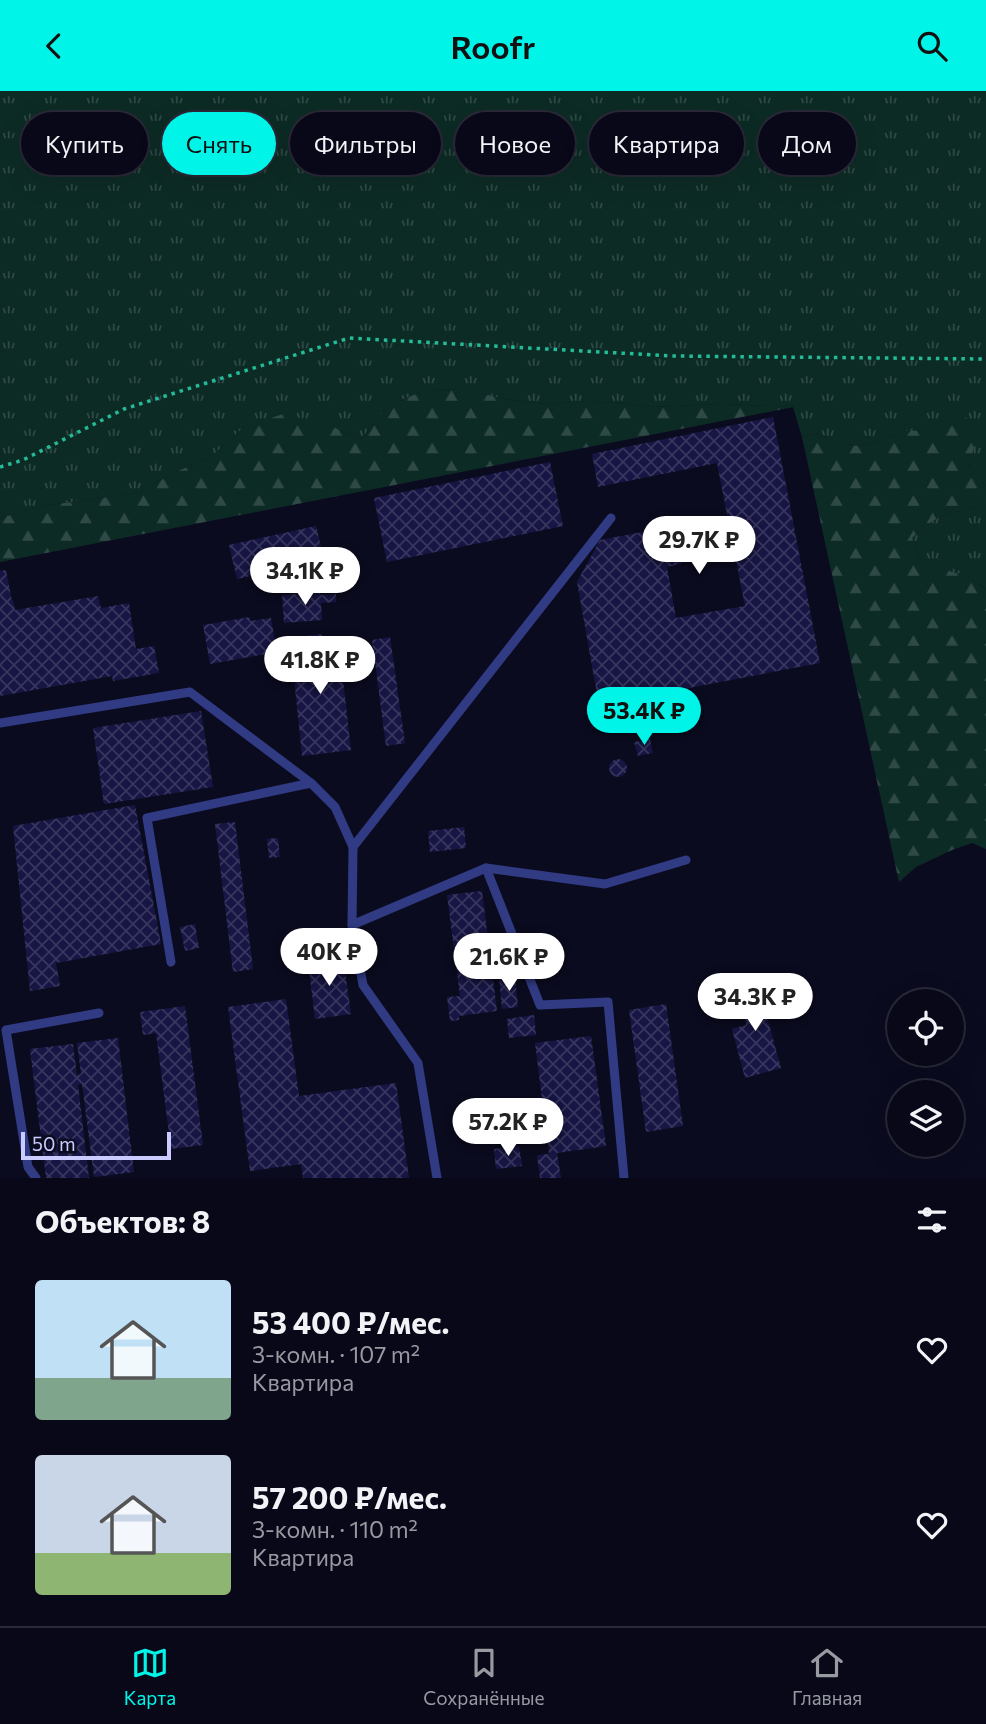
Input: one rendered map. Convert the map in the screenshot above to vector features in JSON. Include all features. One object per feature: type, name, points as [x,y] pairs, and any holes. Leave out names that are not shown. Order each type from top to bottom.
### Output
[{"type":"lane","points":[[353,847],[611,518]]},
{"type":"lane","points":[[0,723],[190,692],[311,783],[335,807],[353,847],[352,925],[363,985],[418,1063],[437,1178]]},
{"type":"lane","points":[[171,962],[147,818],[311,783]]},
{"type":"lane","points":[[352,925],[486,868],[605,884],[686,860]]},
{"type":"lane","points":[[486,868],[540,1005],[608,1002],[624,1178]]},
{"type":"lane","points":[[36,1178],[28,1167],[6,1030],[99,1013]]},
{"type":"path","points":[[0,467],[23,460],[124,409],[349,338],[673,356],[986,359]]},
{"type":"green space","points":[[0,91],[986,91],[986,486],[969,468],[978,428],[941,420],[922,430],[900,432],[881,441],[858,446],[837,442],[819,433],[802,437],[793,407],[724,404],[651,407],[586,401],[546,404],[504,399],[465,389],[425,390],[388,406],[361,439],[324,423],[244,427],[211,457],[173,473],[139,493],[42,506],[0,518]]},
{"type":"green space","points":[[465,389],[504,399],[546,404],[586,401],[651,407],[724,404],[794,407],[0,562],[0,518],[42,506],[139,493],[173,473],[211,457],[244,427],[283,414],[324,423],[361,439],[388,406],[425,390]]},
{"type":"green space","points":[[962,414],[979,428],[969,467],[986,486],[986,503],[945,514],[912,538],[919,558],[936,567],[970,578],[986,590],[986,849],[972,843],[952,850],[916,867],[899,882],[802,437],[819,433],[837,442],[858,446],[881,441],[900,432],[922,430],[941,420]]},
{"type":"green space","points":[[986,503],[986,590],[970,578],[936,567],[919,558],[912,538],[945,514]]},
{"type":"building","points":[[773,417],[820,663],[599,705],[577,582],[600,540],[674,526],[681,564],[667,567],[676,618],[745,606],[717,463],[598,487],[592,454]]},
{"type":"building","points":[[550,462],[563,526],[387,562],[374,498]]},
{"type":"building","points":[[316,526],[324,559],[237,579],[229,545]]},
{"type":"building","points":[[6,570],[15,610],[98,596],[101,608],[129,603],[136,649],[154,646],[159,673],[113,681],[112,676],[0,696],[0,571]]},
{"type":"building","points":[[320,592],[320,595],[336,594],[336,602],[321,603],[322,620],[284,623],[282,595]]},
{"type":"building","points":[[250,617],[250,621],[271,618],[277,652],[210,664],[203,625]]},
{"type":"building","points":[[322,634],[324,647],[339,645],[351,750],[302,756],[290,638]]},
{"type":"building","points":[[390,637],[405,743],[386,746],[372,640]]},
{"type":"building","points":[[201,711],[213,787],[104,804],[93,728]]},
{"type":"building","points":[[650,739],[653,753],[638,756],[634,742]]},
{"type":"building","points":[[618,759],[624,762],[627,768],[624,774],[618,777],[612,774],[609,768],[612,762]]},
{"type":"building","points":[[135,805],[161,944],[56,963],[60,986],[30,991],[13,826]]},
{"type":"building","points":[[235,822],[253,969],[233,972],[215,824]]},
{"type":"building","points":[[464,827],[466,848],[430,852],[428,831]]},
{"type":"building","points":[[278,838],[280,857],[269,858],[267,839]]},
{"type":"building","points":[[482,891],[497,1011],[459,1016],[459,1020],[450,1021],[447,997],[460,996],[447,895]]},
{"type":"building","points":[[195,924],[199,948],[185,951],[180,927]]},
{"type":"building","points":[[343,957],[351,1014],[315,1019],[308,961]]},
{"type":"building","points":[[515,977],[518,1007],[502,1009],[499,979]]},
{"type":"building","points":[[756,977],[781,1068],[745,1078],[732,1029],[746,1025],[735,983]]},
{"type":"building","points":[[286,999],[299,1096],[396,1083],[409,1178],[303,1178],[301,1164],[250,1171],[228,1007]]},
{"type":"building","points":[[666,1004],[683,1126],[646,1132],[629,1010]]},
{"type":"building","points":[[185,1006],[203,1145],[171,1149],[156,1033],[143,1035],[140,1012]]},
{"type":"building","points":[[534,1015],[536,1035],[509,1038],[507,1019]]},
{"type":"building","points":[[591,1036],[606,1146],[557,1153],[561,1178],[540,1178],[537,1155],[549,1154],[535,1043]]},
{"type":"building","points":[[118,1038],[134,1172],[94,1177],[82,1084],[78,1085],[89,1178],[46,1178],[30,1049],[73,1044],[77,1075],[81,1074],[77,1043]]},
{"type":"building","points":[[519,1146],[522,1166],[496,1169],[494,1149]]}]
